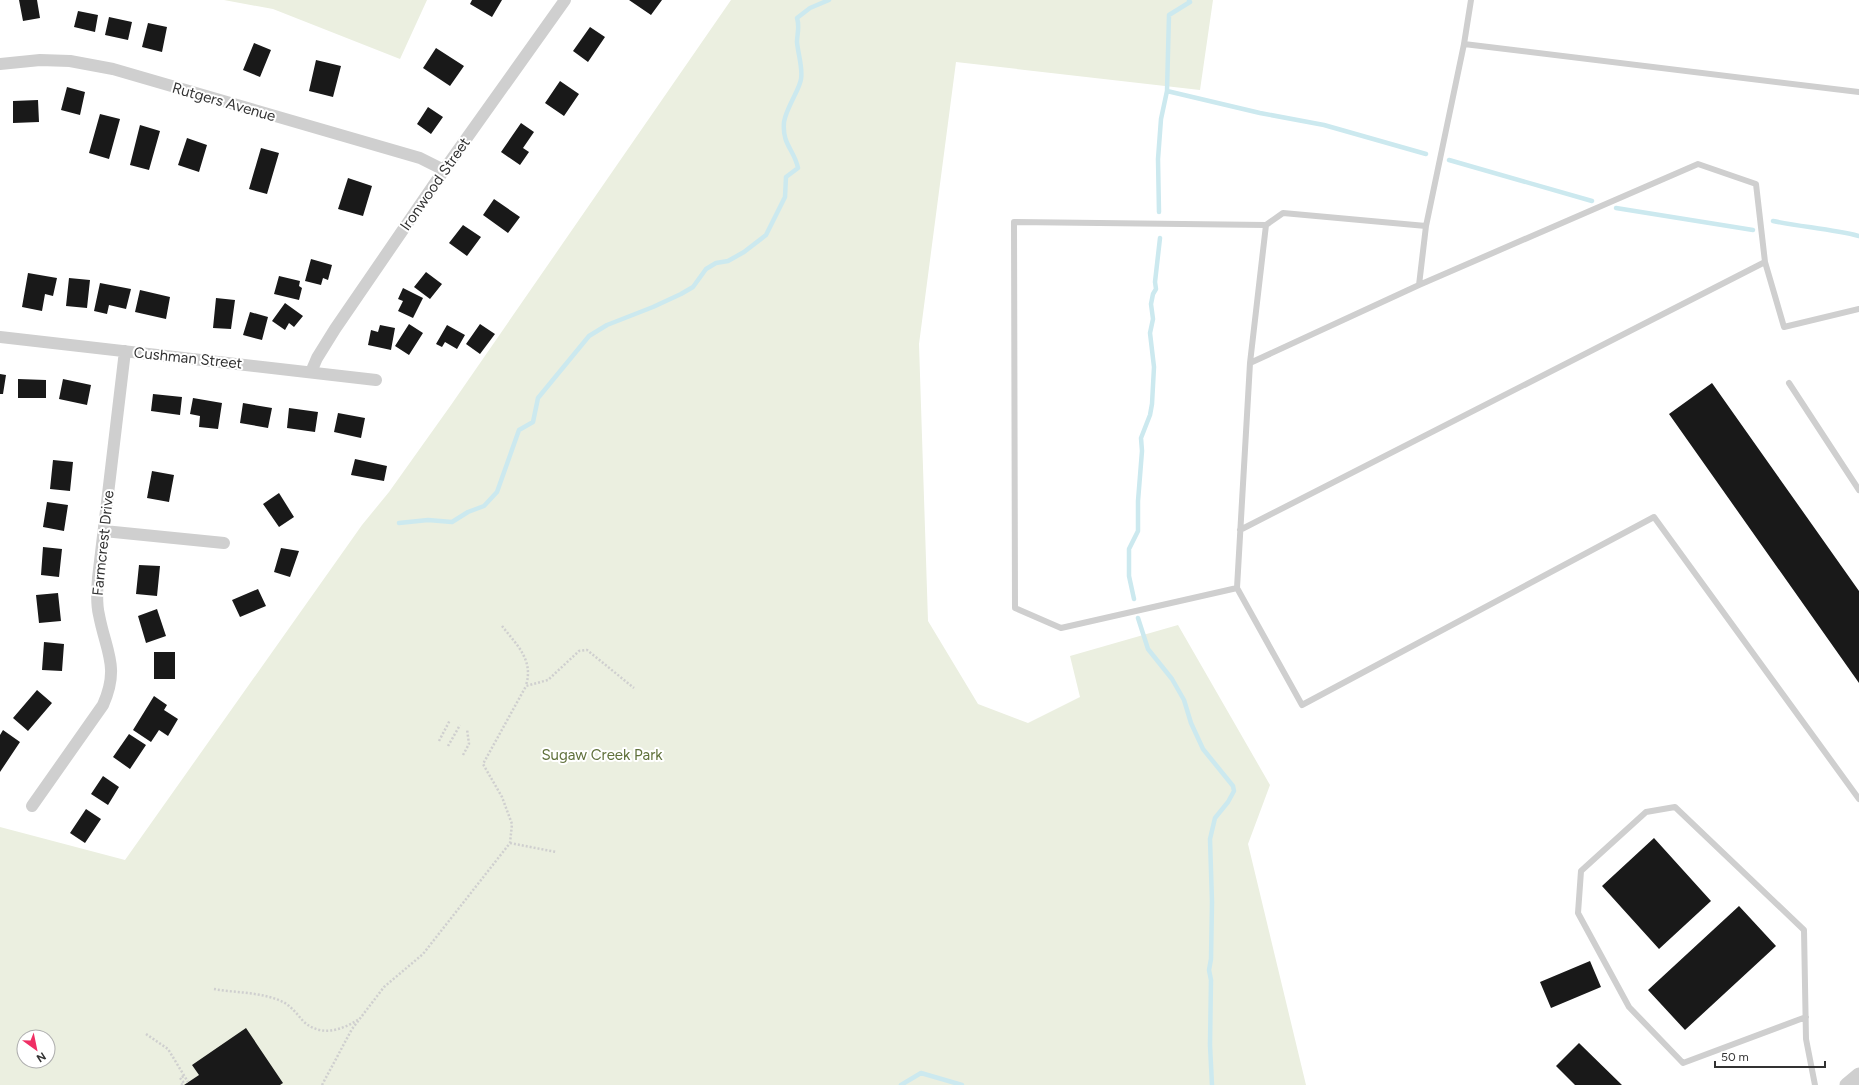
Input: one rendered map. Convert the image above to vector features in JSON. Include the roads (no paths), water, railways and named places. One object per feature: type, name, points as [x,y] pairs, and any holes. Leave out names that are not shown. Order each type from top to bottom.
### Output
[{"type":"street","name":"Ironwood Street","points":[[311,372],[317,358],[335,328],[444,170],[565,0]]},
{"type":"street","name":"Rutgers Avenue","points":[[0,64],[40,60],[70,61],[113,69],[420,158],[444,170]]},
{"type":"street","name":"Cushman Street","points":[[0,337],[376,380]]},
{"type":"street","name":"Farmcrest Drive","points":[[32,806],[103,705],[110,690],[112,673],[111,655],[102,629],[97,602],[98,578],[125,351]]},
{"type":"street","points":[[104,531],[224,543]]},
{"type":"street","points":[[1847,1085],[1859,1075]]},
{"type":"lane","points":[[1419,285],[1426,226],[1464,44],[1471,0]]},
{"type":"lane","points":[[1464,44],[1859,92]]},
{"type":"lane","points":[[1250,363],[1419,285],[1698,164],[1756,184],[1765,262],[1784,327],[1859,309]]},
{"type":"lane","points":[[1237,588],[1061,628],[1014,608],[1014,222],[1266,225],[1282,213],[1426,226]]},
{"type":"lane","points":[[1266,225],[1250,363],[1237,588],[1302,705],[1654,517],[1859,799]]},
{"type":"lane","points":[[1240,530],[1765,262]]},
{"type":"lane","points":[[1789,383],[1859,490]]},
{"type":"lane","points":[[1806,1017],[1683,1063],[1629,1007],[1578,913],[1581,871],[1646,812],[1675,807],[1804,930],[1806,1017],[1806,1039],[1815,1085]]},
{"type":"waterway","points":[[399,523],[428,520],[452,522],[468,512],[484,506],[497,492],[519,430],[533,422],[538,398],[589,336],[607,325],[681,294],[693,287],[706,269],[716,263],[728,261],[744,252],[766,235],[785,197],[786,177],[798,168],[794,156],[786,142],[784,130],[785,117],[801,79],[801,66],[797,42],[797,18],[810,8],[829,0]]},
{"type":"waterway","points":[[1159,212],[1158,159],[1161,119],[1167,91],[1169,15],[1190,2],[1189,0]]},
{"type":"waterway","points":[[1167,91],[1260,113],[1324,125],[1426,154]]},
{"type":"waterway","points":[[1449,160],[1592,201]]},
{"type":"waterway","points":[[1616,208],[1753,230]]},
{"type":"waterway","points":[[1773,221],[1859,236]]},
{"type":"waterway","points":[[1134,599],[1129,576],[1129,549],[1138,531],[1138,501],[1142,451],[1141,438],[1150,415],[1152,404],[1154,367],[1150,333],[1153,319],[1151,304],[1153,294],[1156,289],[1155,282],[1160,238]]},
{"type":"waterway","points":[[1138,618],[1148,649],[1172,679],[1184,700],[1191,723],[1203,749],[1233,786],[1234,791],[1228,802],[1215,818],[1210,839],[1212,902],[1211,959],[1209,970],[1211,980],[1210,1045],[1212,1085]]},
{"type":"waterway","points":[[901,1085],[921,1073],[962,1085]]},
{"type":"park label","name":"Sugaw Creek Park","points":[[602,755]]}]
